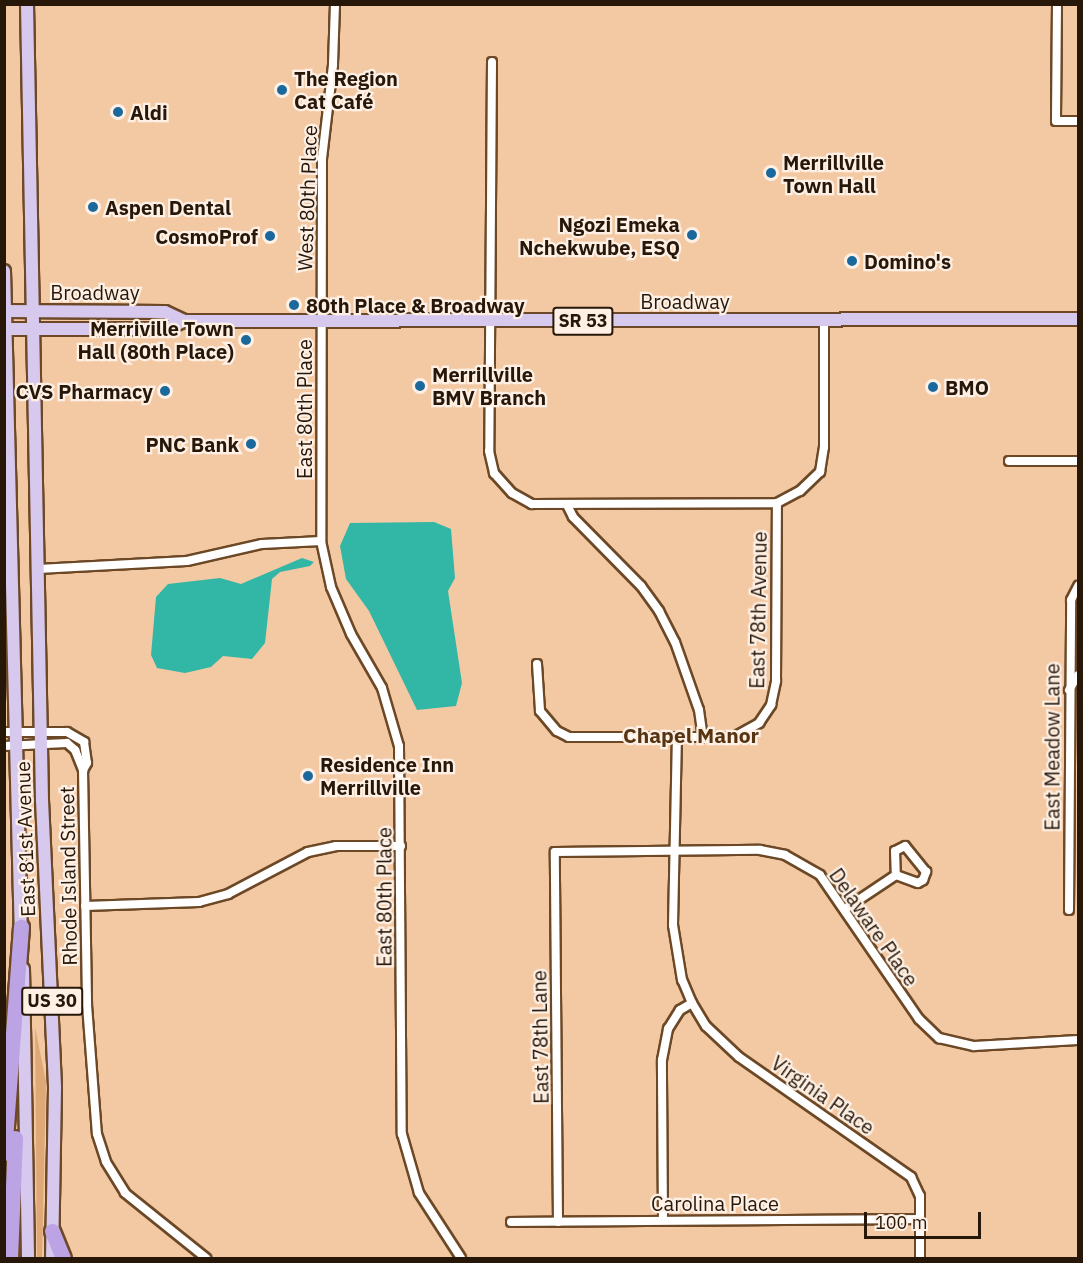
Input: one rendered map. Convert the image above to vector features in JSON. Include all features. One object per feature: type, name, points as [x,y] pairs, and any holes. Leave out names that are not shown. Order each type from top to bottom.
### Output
[{"type":"highway","points":[[4,1153],[21,927]]},
{"type":"highway","points":[[10,1070],[15,1115],[10,1258]]},
{"type":"highway","points":[[52,1231],[63,1258]]},
{"type":"main road","name":"US 30","points":[[27,4],[33,311]]},
{"type":"main road","name":"US 30","points":[[4,271],[5,311]]},
{"type":"main road","name":"Broadway","points":[[5,311],[165,312],[184,321]]},
{"type":"main road","name":"East 81st Avenue","points":[[5,311],[10,739],[27,1063],[28,1258]]},
{"type":"main road","name":"East 81st Avenue","points":[[33,311],[41,737],[55,1088],[52,1258]]},
{"type":"main road","name":"Broadway","points":[[5,329],[165,329],[184,321],[1078,319]]},
{"type":"street","name":"West 80th Place","points":[[321,321],[322,158],[333,65],[335,4]]},
{"type":"street","points":[[1057,4],[1056,121],[1078,121]]},
{"type":"street","points":[[492,62],[489,451],[494,473],[512,493],[532,504],[777,503]]},
{"type":"street","name":"East 78th Avenue","points":[[537,664],[540,711],[556,731],[585,739],[734,737],[759,723],[771,705],[776,681],[777,503],[800,491],[820,472],[824,447],[824,320]]},
{"type":"street","name":"East 80th Place","points":[[321,321],[321,542],[339,609],[373,667],[395,724],[400,755],[402,1134],[419,1193],[461,1258]]},
{"type":"street","points":[[1010,460],[1078,460]]},
{"type":"street","points":[[567,505],[573,517],[640,586],[658,611],[675,642],[699,710],[703,738]]},
{"type":"street","points":[[38,569],[187,561],[262,544],[321,542]]},
{"type":"street","name":"East Meadow Lane","points":[[1069,910],[1068,692],[1071,600],[1078,586]]},
{"type":"street","points":[[1068,692],[1078,675]]},
{"type":"street","name":"Rhode Island Street","points":[[10,739],[41,737],[70,745],[83,770],[84,906],[94,1102],[102,1154],[114,1177],[132,1200],[206,1258]]},
{"type":"street","points":[[676,850],[677,739]]},
{"type":"street","points":[[1067,797],[1078,797]]},
{"type":"street","points":[[84,906],[206,901],[228,894],[308,852],[336,846],[401,846]]},
{"type":"street","points":[[905,846],[926,872],[923,880],[918,883],[896,875],[895,851],[905,846]]},
{"type":"street","name":"Virginia Place","points":[[676,850],[675,955],[693,1003],[706,1026],[739,1057],[911,1177],[920,1196],[920,1258]]},
{"type":"street","name":"Delaware Place","points":[[555,852],[760,850],[785,855],[820,875],[919,1019],[939,1038],[974,1046],[1078,1040]]},
{"type":"street","name":"East 78th Lane","points":[[555,852],[558,1222]]},
{"type":"street","points":[[845,909],[896,875]]},
{"type":"street","points":[[663,1220],[662,1060],[668,1029],[680,1010],[693,1003]]},
{"type":"street","name":"Carolina Place","points":[[511,1222],[919,1219]]},
{"type":"shaded area","points":[[35,1027],[46,1082],[42,1258],[37,1258]]},
{"type":"water","points":[[434,522],[451,529],[455,578],[448,591],[462,683],[456,706],[417,710],[369,611],[346,579],[340,546],[350,523]]},
{"type":"water","points":[[302,558],[314,562],[310,566],[280,572],[272,579],[265,643],[252,659],[223,656],[211,667],[185,673],[157,668],[151,655],[156,597],[168,584],[220,578],[241,584]]},
{"type":"place","name":"The Region Cat Café","points":[[282,90]]},
{"type":"place","name":"Aldi","points":[[118,112]]},
{"type":"place","name":"Merrillville Town Hall","points":[[771,173]]},
{"type":"place","name":"Aspen Dental","points":[[93,207]]},
{"type":"place","name":"Ngozi Emeka Nchekwube, ESQ","points":[[692,235]]},
{"type":"place","name":"CosmoProf","points":[[270,236]]},
{"type":"place","name":"Domino's","points":[[852,261]]},
{"type":"place","name":"80th Place & Broadway","points":[[294,305]]},
{"type":"place","name":"Merriville Town Hall (80th Place)","points":[[246,340]]},
{"type":"place","name":"Merrillville BMV Branch","points":[[420,386]]},
{"type":"place","name":"BMO","points":[[933,387]]},
{"type":"place","name":"CVS Pharmacy","points":[[165,391]]},
{"type":"place","name":"PNC Bank","points":[[251,444]]},
{"type":"place","name":"Residence Inn Merrillville","points":[[308,776]]},
{"type":"district","name":"Chapel Manor","points":[[691,735]]}]
